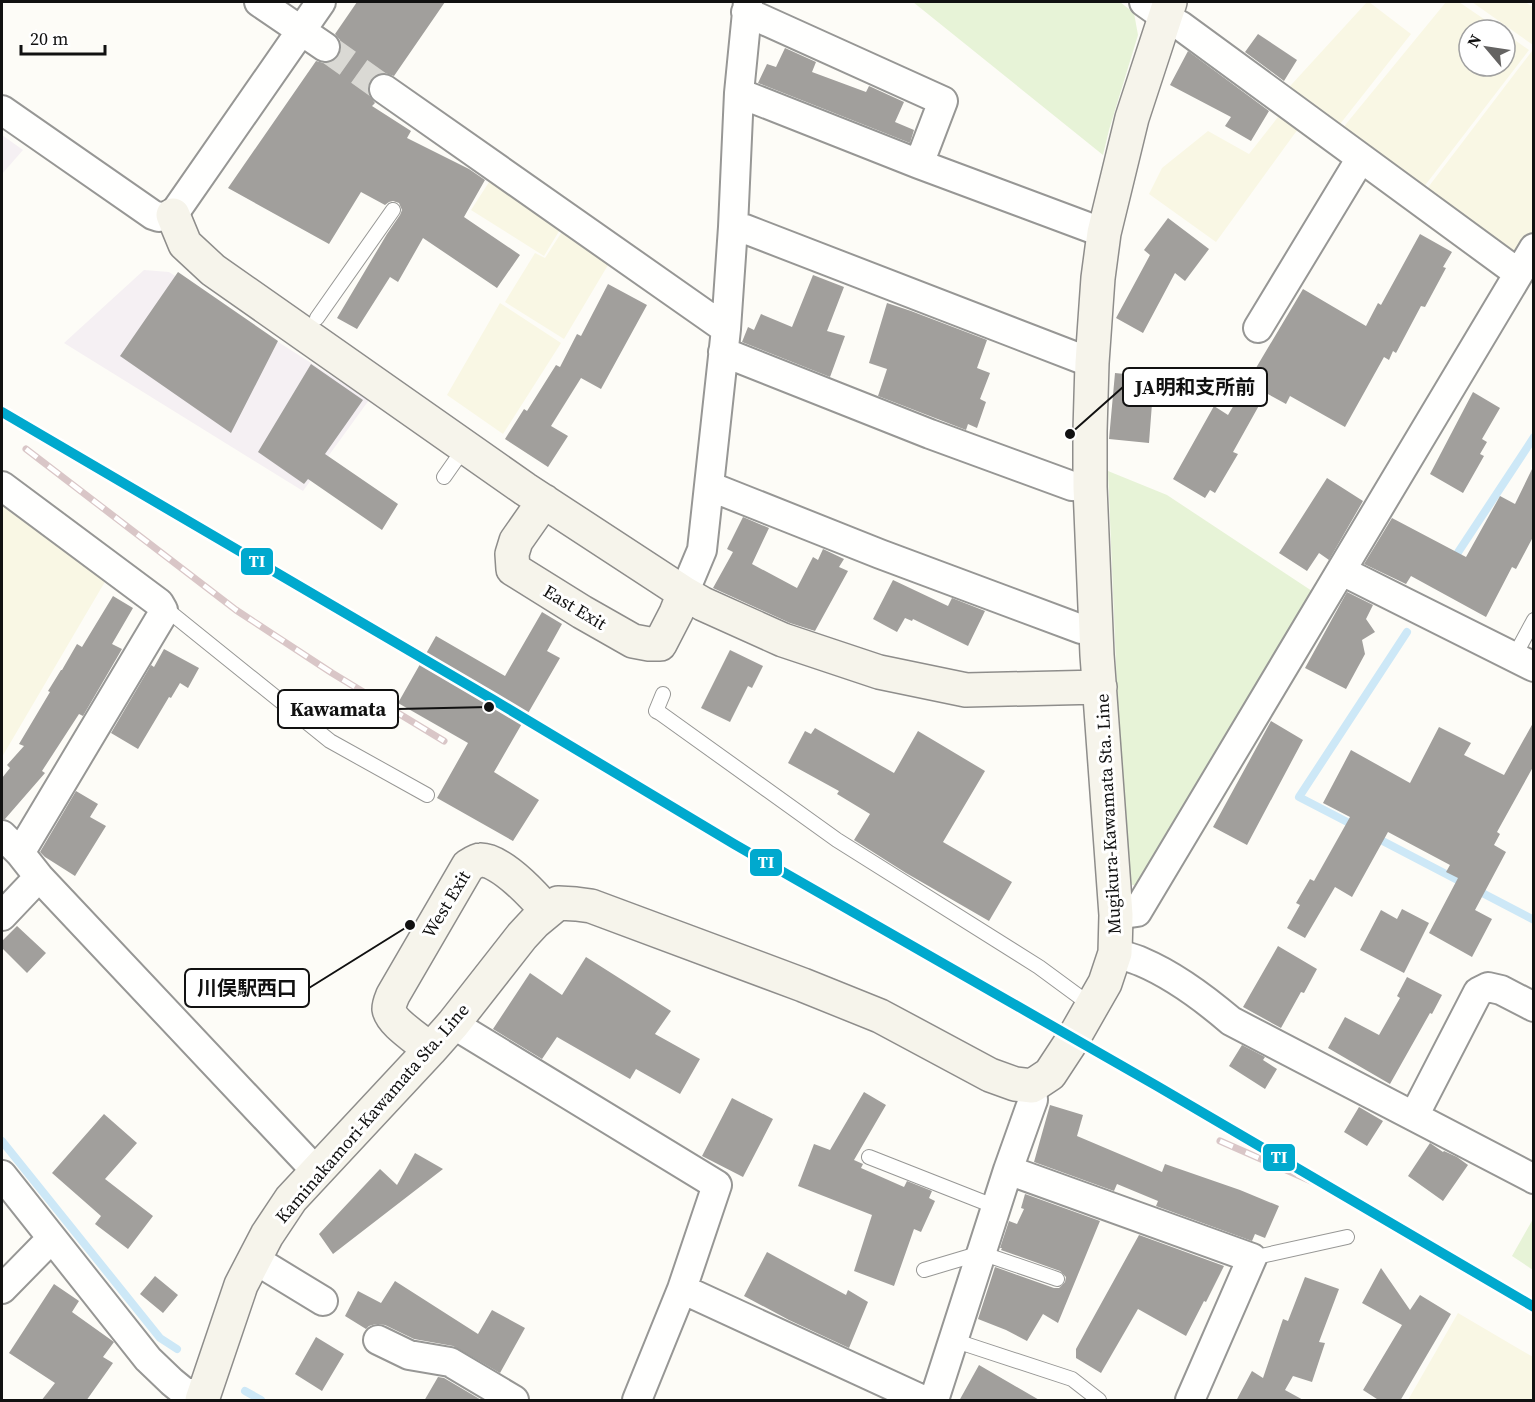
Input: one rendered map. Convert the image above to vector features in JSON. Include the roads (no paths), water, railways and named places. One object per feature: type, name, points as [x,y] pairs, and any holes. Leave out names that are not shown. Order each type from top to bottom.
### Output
[{"type":"main road","name":"Mugikura-Kawamata Sta. Line","points":[[1032,1086],[1050,1074],[1105,983],[1115,953],[1116,915],[1097,655],[1090,487],[1092,363],[1097,287],[1104,233],[1159,7]]},
{"type":"main road","points":[[173,215],[185,244],[213,270],[544,501],[704,604],[783,640],[879,672],[966,690],[1100,687]]},
{"type":"main road","name":"East Exit","points":[[544,501],[516,541],[512,554],[513,569],[633,641],[649,644],[660,644],[684,593]]},
{"type":"main road","name":"West Exit","points":[[430,1050],[394,1020],[389,1012],[389,1004],[468,866],[480,860],[496,864],[518,880],[547,911]]},
{"type":"main road","points":[[547,911],[558,903],[591,906],[880,1016],[990,1075],[1015,1084],[1032,1086]]},
{"type":"main road","name":"Kaminakamori-Kawamata Sta. Line","points":[[203,1399],[241,1285],[267,1235],[291,1199],[430,1050],[522,936],[547,911]]},
{"type":"street","points":[[259,2],[325,47]]},
{"type":"street","points":[[2,110],[153,215],[159,217],[173,215],[321,2]]},
{"type":"street","points":[[684,593],[702,550],[709,486],[733,227],[739,93],[747,7],[943,101],[919,164]]},
{"type":"street","points":[[1159,7],[1181,26],[1361,158],[1414,205],[1518,273]]},
{"type":"street","points":[[384,89],[724,340],[930,435],[1072,486],[1090,487]]},
{"type":"street","points":[[739,93],[919,164],[1104,233]]},
{"type":"street","points":[[1258,328],[1361,158]]},
{"type":"street","points":[[733,227],[745,229],[1092,363]]},
{"type":"street","points":[[1116,915],[1137,912],[1342,571],[1386,480],[1533,248]]},
{"type":"street","points":[[2,486],[159,603],[163,610],[161,617],[11,844],[39,877],[316,1172]]},
{"type":"street","points":[[709,486],[880,554],[1081,629],[1096,626]]},
{"type":"street","points":[[1342,571],[1524,662]]},
{"type":"street","points":[[2,916],[39,877]]},
{"type":"street","points":[[1115,953],[1141,961],[1168,975],[1231,1021],[1533,1179]]},
{"type":"street","points":[[1414,1116],[1478,992],[1488,987],[1501,990],[1533,1007]]},
{"type":"street","points":[[453,1024],[717,1185],[682,1289],[637,1401]]},
{"type":"street","points":[[934,1401],[1008,1170],[1033,1100],[1032,1086]]},
{"type":"street","points":[[1008,1170],[1252,1258],[1190,1401]]},
{"type":"street","points":[[2,1175],[148,1359],[172,1382],[203,1399]]},
{"type":"street","points":[[2,1289],[52,1238]]},
{"type":"street","points":[[254,1259],[323,1301]]},
{"type":"street","points":[[682,1289],[923,1401]]},
{"type":"street","points":[[378,1340],[409,1355],[450,1362],[514,1401]]},
{"type":"lane","points":[[317,318],[393,210]]},
{"type":"lane","points":[[444,477],[465,447]]},
{"type":"lane","points":[[163,610],[171,613],[330,741],[427,795]]},
{"type":"lane","points":[[1524,662],[1533,620]]},
{"type":"lane","points":[[663,694],[656,711],[660,714],[837,840],[1039,968],[1092,1006]]},
{"type":"lane","points":[[869,1157],[996,1207]]},
{"type":"lane","points":[[1252,1258],[1347,1237]]},
{"type":"lane","points":[[924,1270],[981,1253],[1057,1279]]},
{"type":"lane","points":[[953,1340],[1072,1379],[1099,1401]]},
{"type":"waterway","points":[[1453,560],[1534,437]]},
{"type":"waterway","points":[[1355,826],[1299,797],[1407,632]]},
{"type":"waterway","points":[[1375,837],[1534,920]]},
{"type":"waterway","points":[[2,1141],[160,1338],[177,1349]]},
{"type":"waterway","points":[[245,1391],[261,1400]]},
{"type":"tunnel","points":[[325,47],[384,89]]},
{"type":"railway","points":[[26,449],[236,610],[332,673],[444,741]]},
{"type":"railway","points":[[1220,1141],[1343,1195]]},
{"type":"place","name":"JA明和支所前","points":[[1070,434]]},
{"type":"place","name":"Kawamata","points":[[489,707]]},
{"type":"place","name":"川俣駅西口","points":[[410,925]]}]
